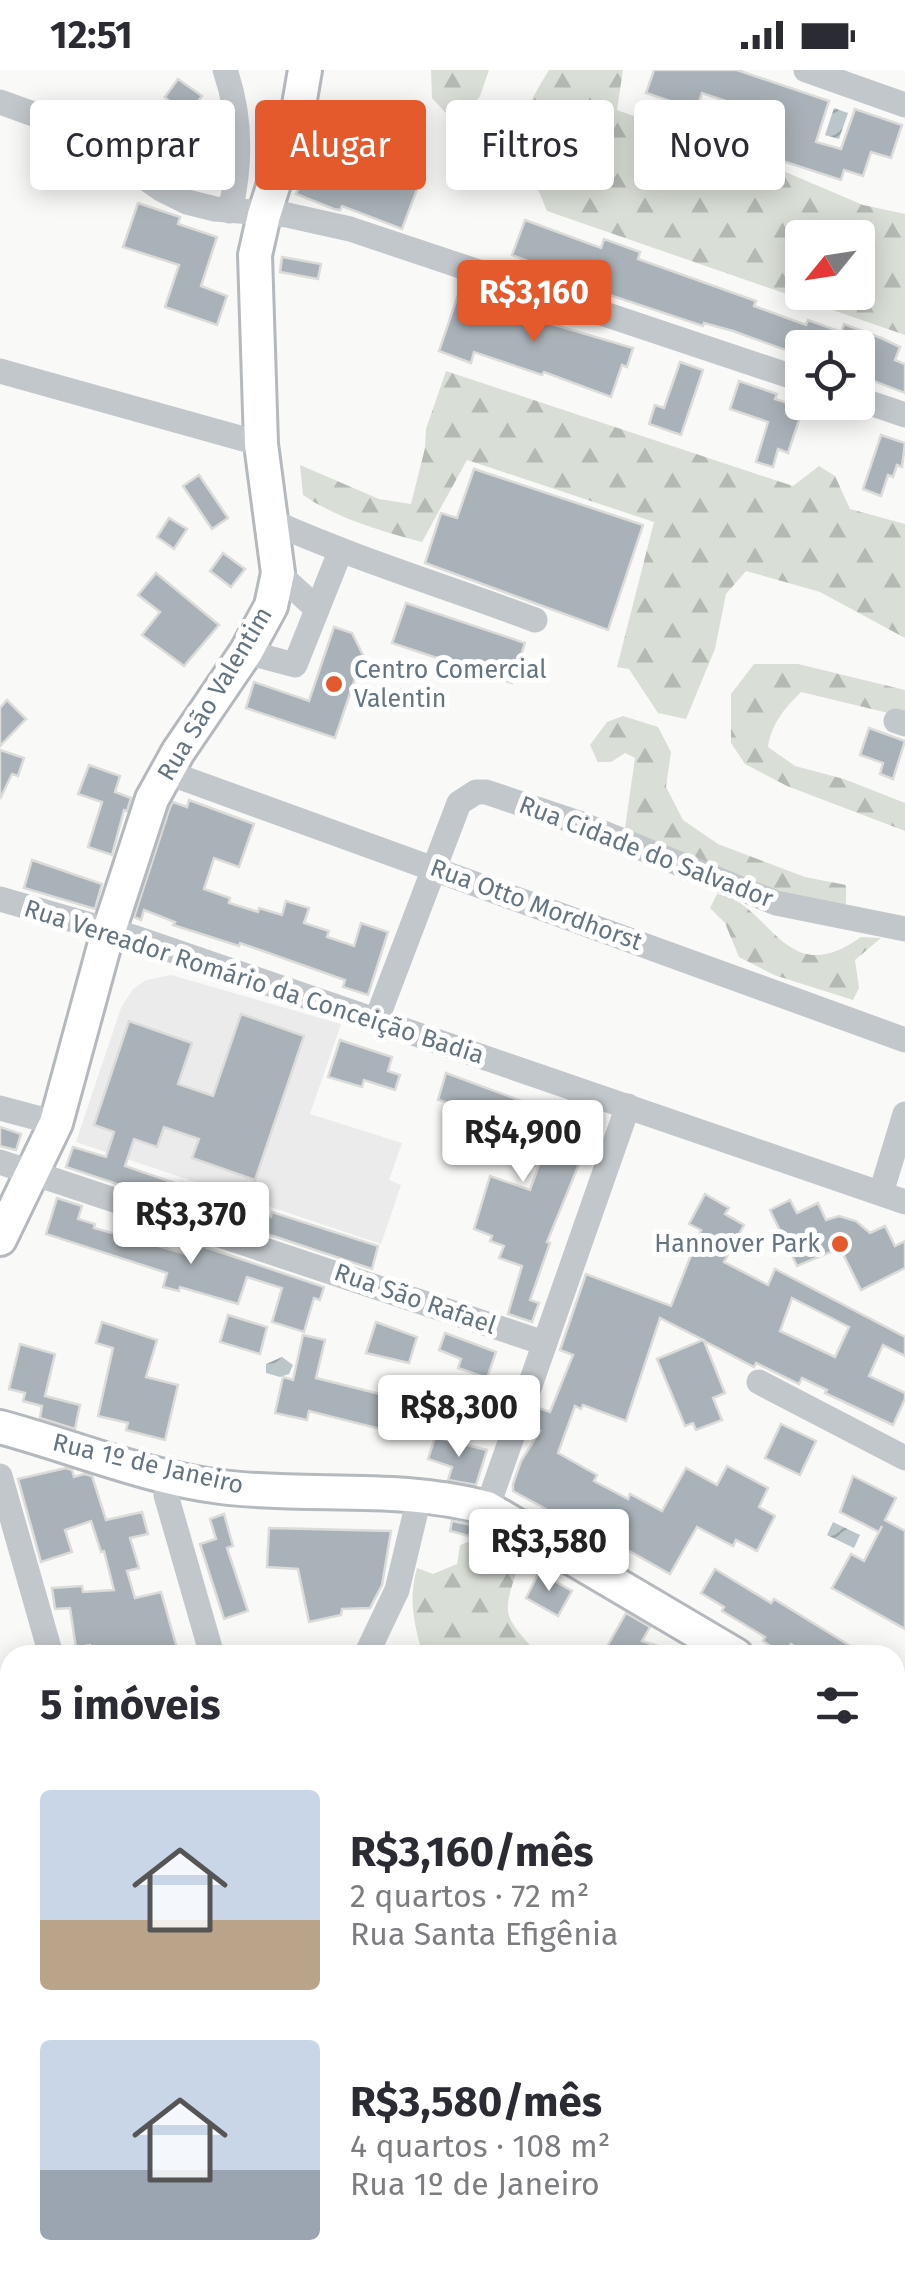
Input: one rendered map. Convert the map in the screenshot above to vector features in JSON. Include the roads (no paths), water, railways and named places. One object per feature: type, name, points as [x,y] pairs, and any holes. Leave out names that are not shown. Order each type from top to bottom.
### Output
[{"type":"main road","name":"Rua São Valentim","points":[[0,1239],[56,1123],[142,826],[166,772],[246,652],[271,606],[278,574],[262,444],[254,292],[256,255],[305,70]]},
{"type":"main road","name":"Rua 1º de Janeiro","points":[[0,1427],[217,1486],[420,1494],[487,1508],[719,1645]]},
{"type":"street","points":[[225,70],[238,124],[230,211]]},
{"type":"street","points":[[806,70],[905,104]]},
{"type":"street","points":[[0,102],[50,120],[96,144],[160,189],[187,202],[230,211],[287,215],[350,230],[785,374]]},
{"type":"street","points":[[0,371],[262,444]]},
{"type":"street","points":[[875,404],[905,414]]},
{"type":"street","points":[[273,522],[340,552],[395,568],[535,620]]},
{"type":"street","points":[[246,652],[294,665],[340,552]]},
{"type":"street","points":[[278,574],[317,610]]},
{"type":"street","name":"Rua Otto Mordhorst","points":[[166,772],[905,1040]]},
{"type":"street","name":"Rua Cidade do Salvador","points":[[376,1021],[459,803],[476,792],[579,822],[776,904],[905,929]]},
{"type":"street","name":"Rua Vereador Romário da Conceição Badia","points":[[0,900],[109,930],[905,1202]]},
{"type":"street","points":[[487,1508],[628,1106]]},
{"type":"street","points":[[0,1108],[56,1123]]},
{"type":"street","points":[[880,1193],[905,1114]]},
{"type":"street","name":"Rua São Rafael","points":[[0,1162],[544,1343]]},
{"type":"street","points":[[759,1382],[905,1458]]},
{"type":"street","points":[[168,1475],[166,1495],[209,1645]]},
{"type":"street","points":[[0,1476],[47,1645]]},
{"type":"street","points":[[371,1645],[398,1590],[420,1494]]},
{"type":"water","points":[[834,108],[848,113],[839,139],[825,135]]},
{"type":"water","points":[[282,1357],[293,1365],[289,1374],[280,1377],[266,1373],[266,1364]]},
{"type":"water","points":[[833,1522],[860,1535],[854,1548],[827,1535]]},
{"type":"place","name":"Centro Comercial Valentin","points":[[334,684]]},
{"type":"place","name":"Hannover Park","points":[[840,1244]]}]
